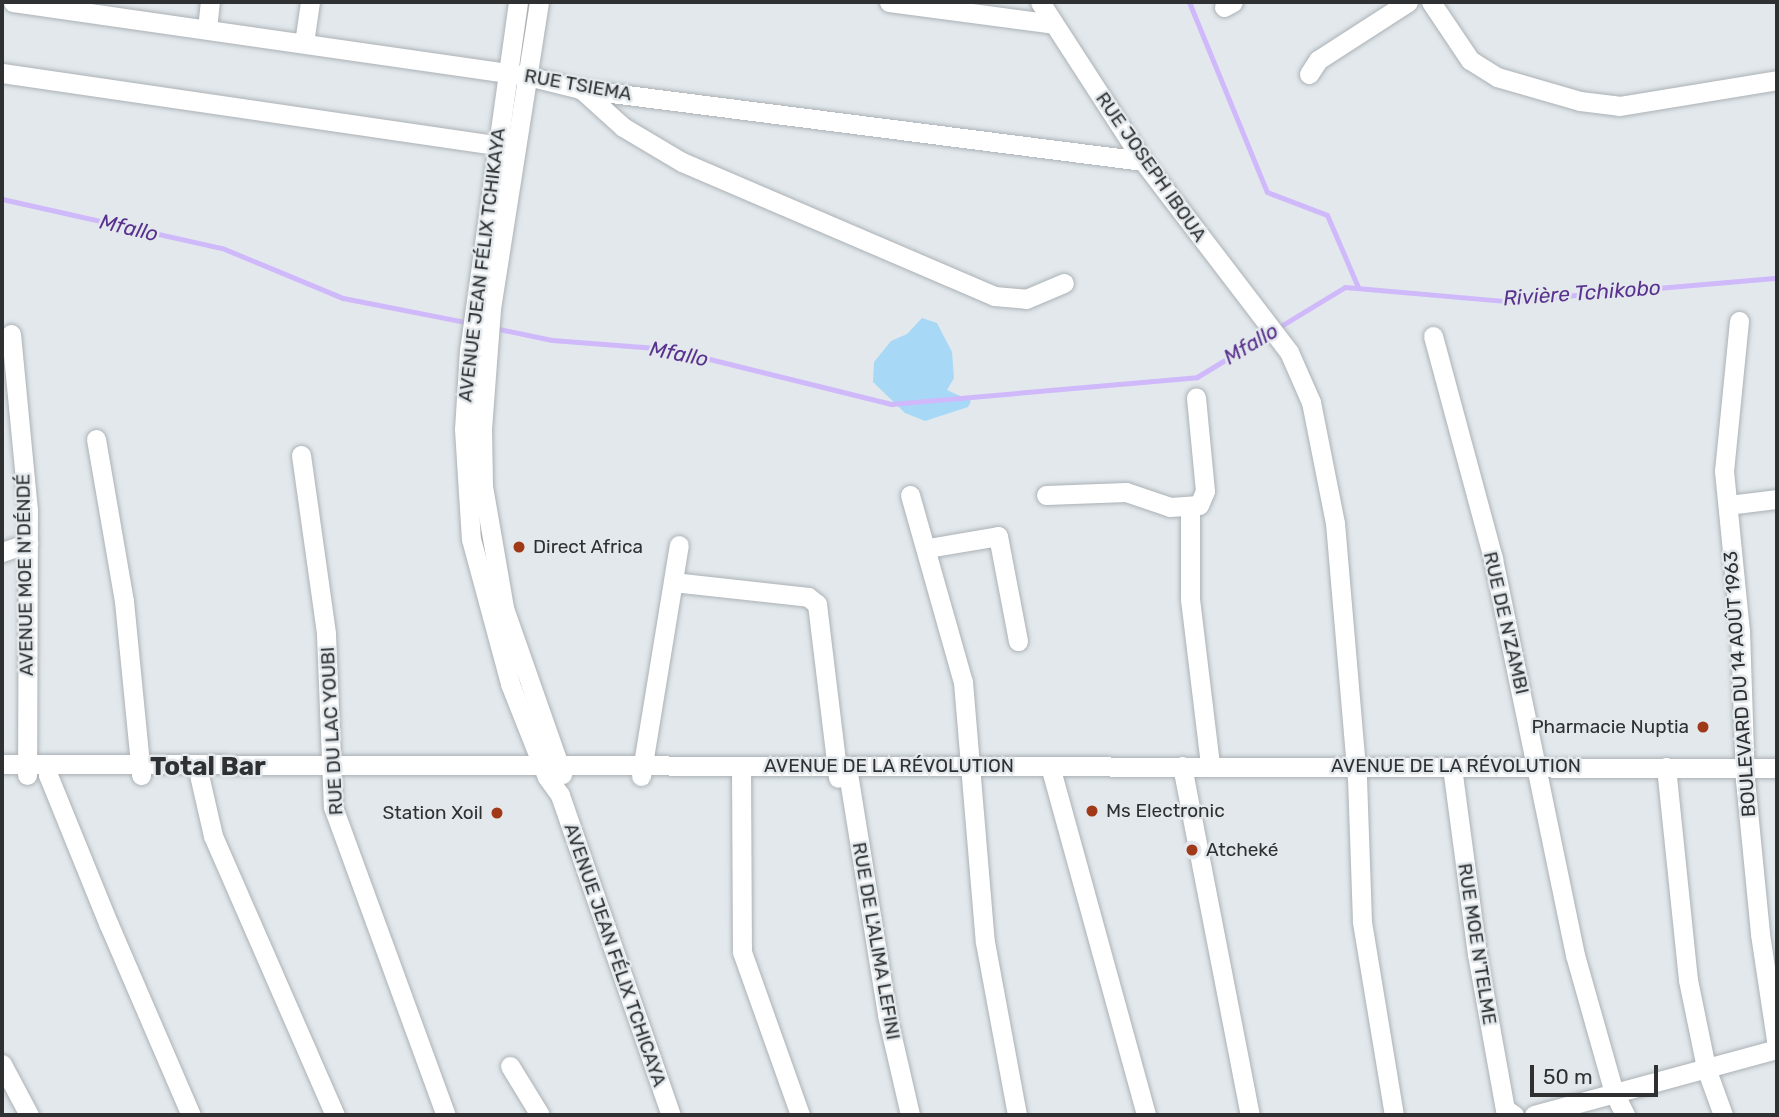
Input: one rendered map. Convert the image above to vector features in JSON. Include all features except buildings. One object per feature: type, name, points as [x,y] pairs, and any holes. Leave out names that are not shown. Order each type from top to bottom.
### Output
[{"type":"street","name":"RUE TSIEMA","points":[[14,2],[114,10],[207,29],[528,76],[580,89],[1143,162]]},
{"type":"street","points":[[207,29],[210,2]]},
{"type":"street","points":[[304,43],[310,2]]},
{"type":"street","name":"AVENUE JEAN FÉLIX TCHIKAYA","points":[[518,2],[469,350],[464,429],[471,539],[485,600],[525,723],[554,775]]},
{"type":"street","name":"AVENUE JEAN FÉLIX TCHIKAYA","points":[[539,2],[491,309],[482,428],[483,486],[504,608],[547,732],[554,775]]},
{"type":"street","points":[[889,2],[1054,24]]},
{"type":"street","name":"RUE JOSEPH IBOUA","points":[[1040,2],[1143,162],[1270,327],[1301,374],[1330,485],[1356,772],[1362,922],[1394,1115]]},
{"type":"street","points":[[1309,74],[1318,60],[1408,2]]},
{"type":"street","points":[[1431,2],[1470,60],[1497,77],[1580,101],[1619,106],[1777,80]]},
{"type":"street","points":[[2,73],[496,145]]},
{"type":"street","points":[[580,89],[623,127],[682,162],[994,296],[1026,299],[1064,283]]},
{"type":"street","name":"BOULEVARD DU 14 AOÛT 1963","points":[[1739,321],[1724,471],[1760,934],[1777,1048]]},
{"type":"street","name":"AVENUE MOE N'DÉNDÉ","points":[[11,334],[28,542],[27,770]]},
{"type":"street","name":"RUE DE N'ZAMBI","points":[[1433,336],[1493,559],[1575,955],[1614,1093],[1625,1115]]},
{"type":"street","points":[[1046,495],[1125,492],[1154,503],[1190,508],[1199,505],[1205,491],[1196,397]]},
{"type":"street","points":[[96,439],[124,601],[141,770]]},
{"type":"street","name":"RUE DU LAC YOUBI","points":[[301,455],[325,622],[332,770],[340,836],[446,1115]]},
{"type":"street","points":[[910,495],[928,548],[963,682],[968,772],[985,942],[1017,1115]]},
{"type":"street","points":[[1728,505],[1777,499]]},
{"type":"street","points":[[1190,508],[1190,598],[1210,765]]},
{"type":"street","points":[[928,548],[998,536],[1018,641]]},
{"type":"street","points":[[2,552],[28,542]]},
{"type":"street","points":[[642,771],[679,545]]},
{"type":"street","name":"RUE DE L'ALIMA LEFINI","points":[[673,582],[808,597],[817,604],[842,772],[887,1015],[909,1115]]},
{"type":"street","points":[[502,765],[517,750],[525,723]]},
{"type":"street","points":[[547,732],[601,765]]},
{"type":"street","name":"AVENUE DE LA RÉVOLUTION","points":[[2,764],[27,770]]},
{"type":"street","name":"AVENUE DE LA RÉVOLUTION","points":[[2,775],[27,770],[332,770],[502,765],[554,775],[601,765],[642,771]]},
{"type":"street","name":"AVENUE DE LA RÉVOLUTION","points":[[1183,771],[1210,765],[1356,772]]},
{"type":"street","name":"AVENUE DE LA RÉVOLUTION","points":[[332,770],[554,775],[642,771],[1746,774],[1777,768]]},
{"type":"street","points":[[48,770],[191,1115]]},
{"type":"street","points":[[198,771],[218,846],[335,1115]]},
{"type":"street","points":[[1183,771],[1250,1115]]},
{"type":"street","points":[[741,772],[742,952],[800,1115]]},
{"type":"street","points":[[1051,772],[1146,1115]]},
{"type":"street","name":"RUE MOE N'TELME","points":[[1452,773],[1495,1057],[1505,1109],[1514,1115]]},
{"type":"street","points":[[1666,774],[1688,980],[1706,1068],[1723,1115]]},
{"type":"street","name":"AVENUE DE LA RÉVOLUTION","points":[[1746,774],[1777,780]]},
{"type":"street","name":"AVENUE JEAN FÉLIX TCHICAYA","points":[[554,775],[671,1115]]},
{"type":"street","points":[[1534,1115],[1777,1048]]},
{"type":"street","points":[[2,1064],[29,1115]]},
{"type":"street","points":[[510,1066],[540,1115]]},
{"type":"shaded area","points":[[922,318],[937,323],[952,352],[954,378],[947,390],[971,401],[968,407],[925,421],[905,413],[873,382],[874,362],[891,341],[907,334]]},
{"type":"waterway","points":[[1189,2],[1267,192],[1327,215],[1358,287]]},
{"type":"waterway","name":"Mfallo","points":[[2,199],[222,248],[343,298],[470,323]]},
{"type":"waterway","name":"Mfallo","points":[[494,328],[552,340],[669,349],[891,404],[1197,377],[1345,287],[1506,301],[1777,278]]},
{"type":"place","name":"Direct Africa","points":[[519,547]]},
{"type":"place","name":"Pharmacie Nuptia","points":[[1703,727]]},
{"type":"place","name":"Ms Electronic","points":[[1092,811]]},
{"type":"place","name":"Station Xoil","points":[[497,813]]},
{"type":"place","name":"Atcheké","points":[[1192,850]]},
{"type":"district","name":"Total Bar","points":[[208,767]]},
{"type":"water label","name":"Rivière Tchikobo","points":[[1582,293]]}]
